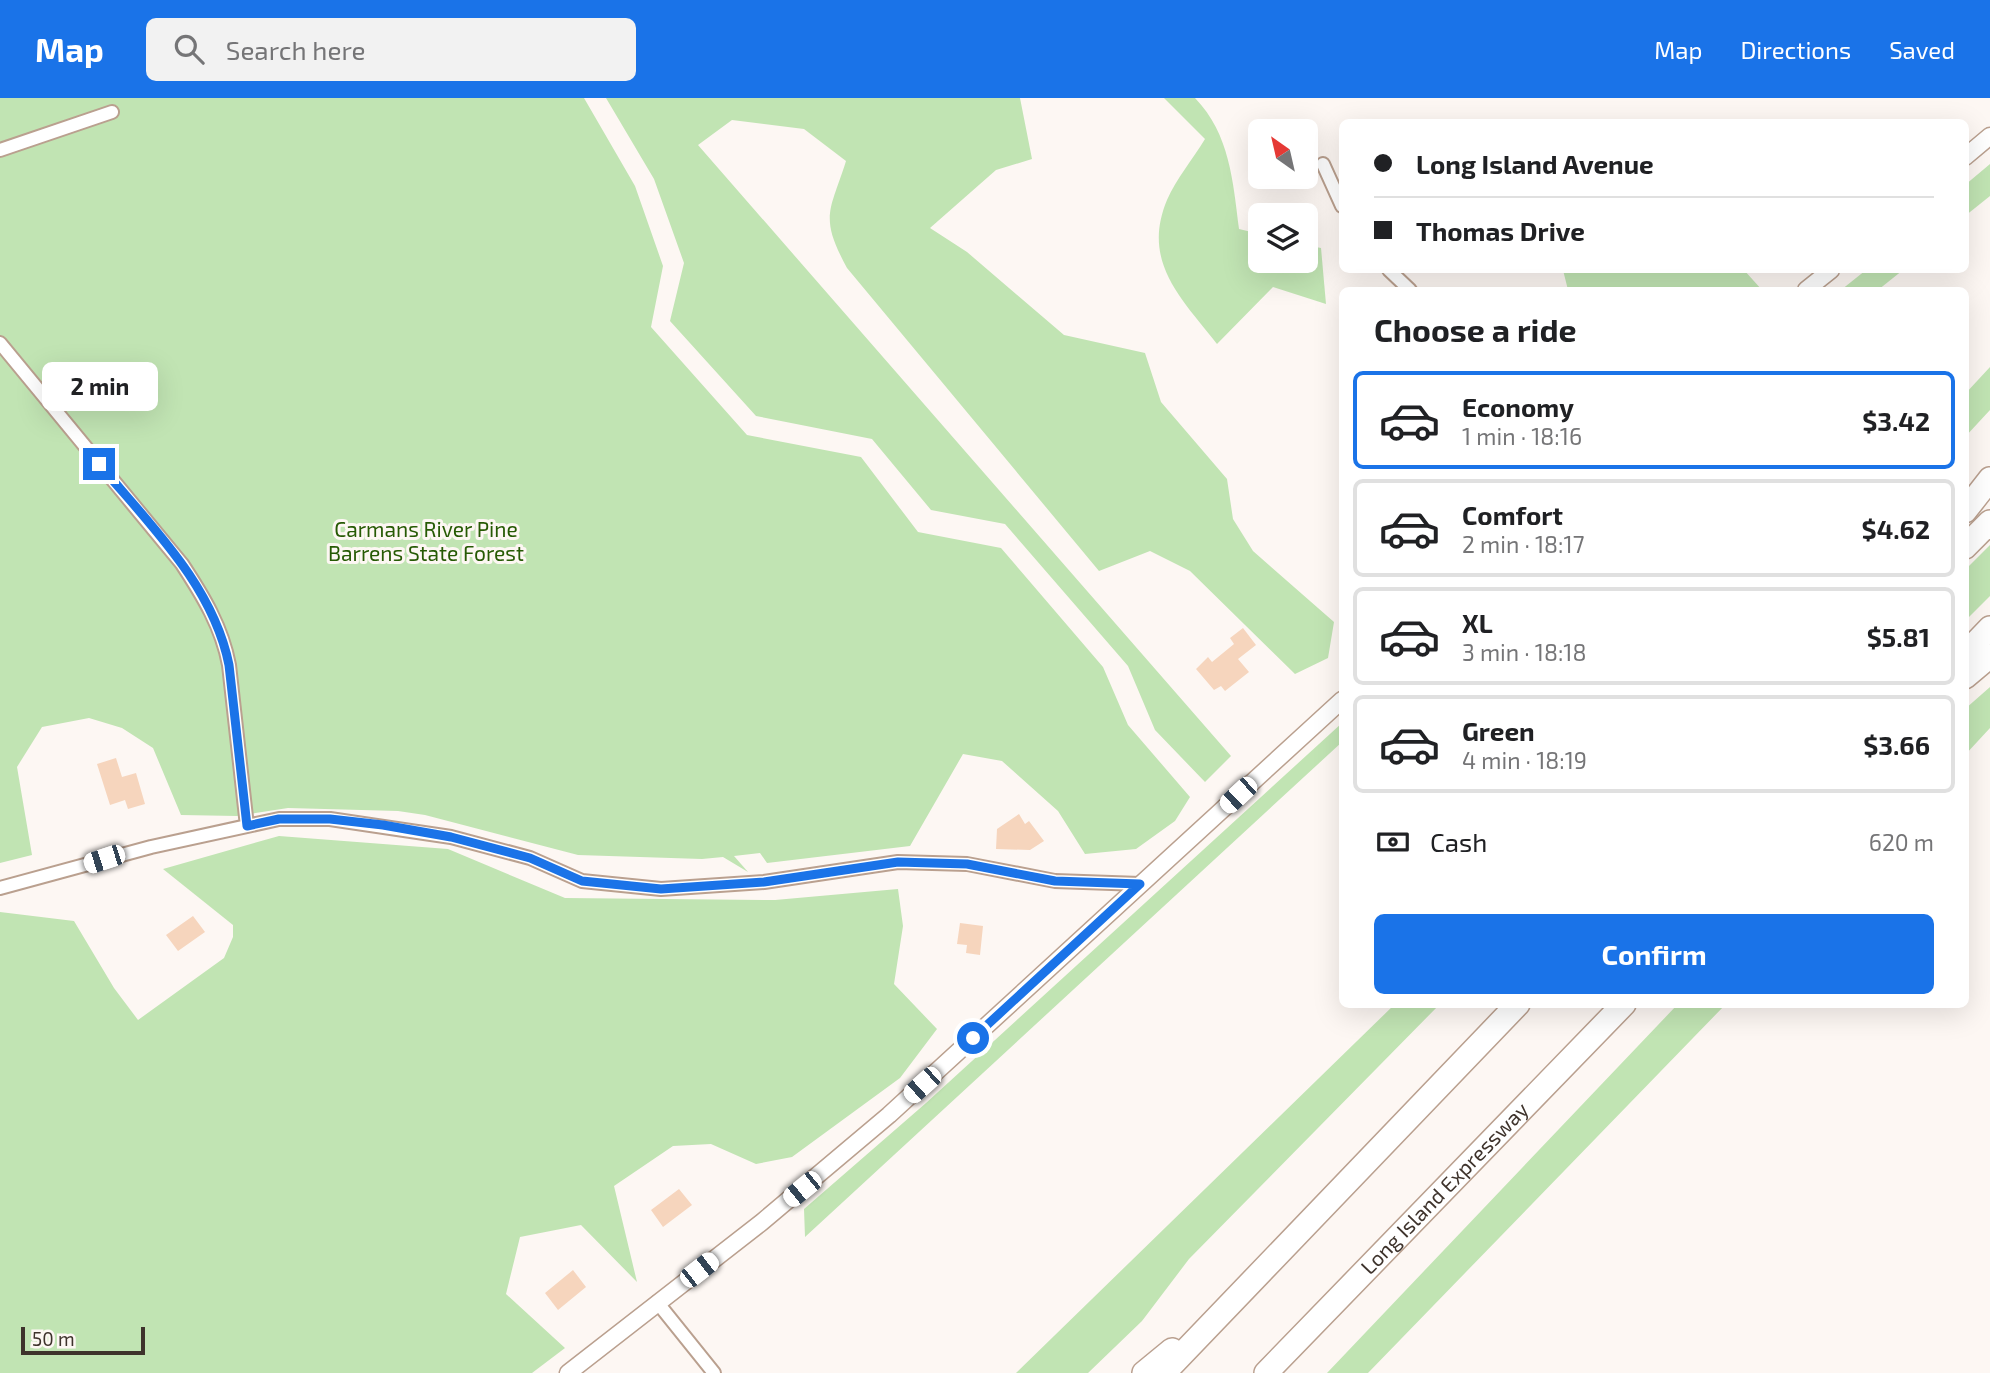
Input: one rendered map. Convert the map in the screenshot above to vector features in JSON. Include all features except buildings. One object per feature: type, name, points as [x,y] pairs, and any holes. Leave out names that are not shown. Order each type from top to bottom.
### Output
[{"type":"highway","points":[[1969,506],[1990,479]]},
{"type":"highway","points":[[1969,543],[1990,522]]},
{"type":"highway","points":[[1969,650],[1990,628]]},
{"type":"highway","points":[[1969,674],[1990,656]]},
{"type":"highway","points":[[1164,1373],[1514,1008]]},
{"type":"highway","name":"Long Island Expressway","points":[[1266,1373],[1620,1008]]},
{"type":"highway","points":[[1144,1373],[1239,1295]]},
{"type":"street","points":[[0,150],[112,112]]},
{"type":"street","points":[[1969,154],[1990,136]]},
{"type":"street","points":[[1323,164],[1339,199]]},
{"type":"street","points":[[1392,273],[1407,287]]},
{"type":"street","points":[[1810,287],[1827,273]]},
{"type":"street","points":[[0,343],[182,564],[208,603],[225,645],[229,665],[247,826]]},
{"type":"street","points":[[568,1373],[762,1222],[880,1123],[1339,703]]},
{"type":"street","points":[[0,888],[104,859],[279,819],[330,819],[451,837],[530,858],[582,881],[661,889],[764,882],[898,862],[967,864],[1055,881],[1140,884]]},
{"type":"street","points":[[657,1302],[714,1373]]},
{"type":"green space","name":"Carmans River Pine Barrens State Forest","points":[[0,98],[584,98],[635,186],[663,266],[651,327],[747,435],[861,457],[918,532],[1001,548],[1103,667],[1128,725],[1190,797],[1175,821],[1136,849],[1085,854],[1058,811],[1002,761],[963,754],[910,846],[767,863],[760,853],[734,856],[748,872],[723,857],[702,859],[578,855],[425,815],[398,811],[288,808],[237,816],[181,815],[153,748],[122,728],[89,718],[42,727],[17,767],[32,855],[0,863]]},
{"type":"green space","points":[[606,98],[1020,98],[1032,159],[996,170],[930,228],[967,252],[1064,335],[1145,353],[1161,402],[1227,479],[1233,519],[1253,551],[1334,622],[1328,658],[1295,674],[1190,571],[1150,551],[1099,571],[847,268],[838,251],[830,225],[832,204],[846,161],[804,129],[732,120],[698,145],[1231,756],[1205,782],[1155,730],[1128,666],[1005,524],[931,510],[872,439],[756,416],[670,321],[684,263],[654,179]]},
{"type":"green space","points":[[1164,98],[1195,98],[1216,127],[1228,159],[1239,229],[1248,231],[1248,273],[1318,273],[1318,247],[1321,248],[1326,304],[1273,287],[1217,344],[1169,278],[1162,261],[1159,242],[1160,222],[1167,200],[1205,139]]},
{"type":"green space","points":[[1990,164],[1990,196],[1969,213],[1969,182]]},
{"type":"green space","points":[[1564,273],[1747,273],[1759,287],[1567,287]]},
{"type":"green space","points":[[1862,273],[1899,273],[1882,287],[1845,287]]},
{"type":"green space","points":[[1990,367],[1990,410],[1969,433],[1969,390]]},
{"type":"green space","points":[[1990,545],[1990,596],[1969,617],[1969,566]]},
{"type":"green space","points":[[1990,687],[1990,728],[1969,751],[1969,705]]},
{"type":"green space","points":[[1339,726],[1339,745],[805,1237],[804,1209],[926,1103]]},
{"type":"green space","points":[[279,836],[448,849],[565,898],[775,900],[898,889],[903,926],[894,984],[937,1029],[900,1078],[792,1157],[756,1164],[711,1144],[673,1146],[614,1186],[637,1282],[581,1225],[520,1237],[506,1294],[565,1348],[532,1373],[0,1373],[0,912],[74,921],[114,988],[138,1020],[224,958],[233,937],[233,925],[163,869]]},
{"type":"green space","points":[[1391,1008],[1436,1008],[1189,1259],[1142,1321],[1088,1373],[1016,1373]]},
{"type":"green space","points":[[1674,1008],[1722,1008],[1368,1373],[1327,1373]]},
{"type":"route","points":[[99,464],[182,564],[208,603],[225,645],[229,665],[247,826],[279,819],[330,819],[383,825],[451,837],[530,858],[582,881],[661,889],[764,882],[898,862],[967,864],[1055,881],[1140,884],[973,1038]]}]
